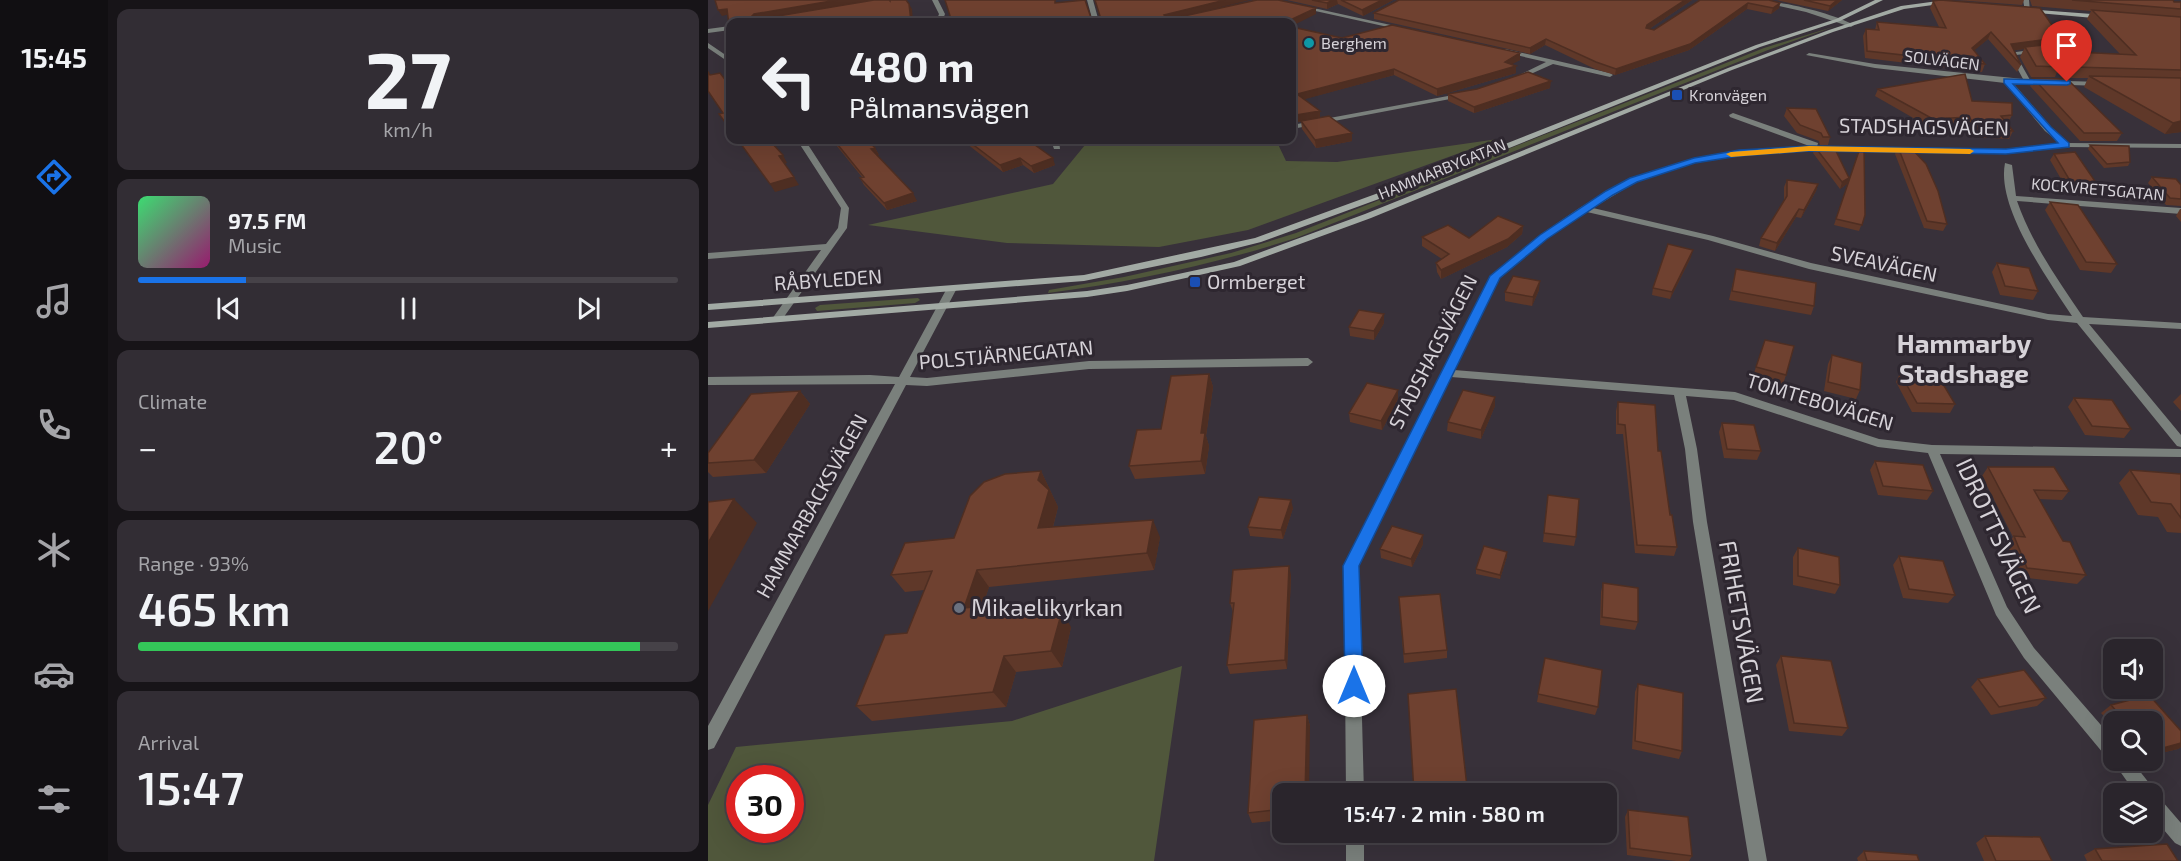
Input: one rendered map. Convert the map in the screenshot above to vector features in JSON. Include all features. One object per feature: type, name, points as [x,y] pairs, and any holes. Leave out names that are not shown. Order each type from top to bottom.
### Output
[{"type":"main road","name":"HAMMARBYGATAN","points":[[951,290],[1084,278],[1258,240],[1417,182],[1758,46],[1838,20],[1880,0]]},
{"type":"main road","points":[[1926,0],[1950,4]]},
{"type":"main road","name":"HAMMARBYGATAN","points":[[943,307],[1087,294],[1127,288],[1237,264],[1368,216],[1730,69],[1903,7],[1938,3]]},
{"type":"main road","points":[[2017,10],[2110,18]]},
{"type":"main road","name":"RÅBYLEDEN","points":[[708,307],[951,290]]},
{"type":"main road","name":"RÅBYLEDEN","points":[[708,325],[943,307]]},
{"type":"street","points":[[935,0],[942,14],[940,18]]},
{"type":"street","points":[[1090,0],[1095,18]]},
{"type":"street","points":[[1256,3],[1268,0],[1416,32]]},
{"type":"street","points":[[1755,0],[1808,11],[1851,25]]},
{"type":"street","points":[[2026,0],[2028,11]]},
{"type":"street","points":[[1364,20],[1378,13]]},
{"type":"street","points":[[708,32],[726,29]]},
{"type":"street","points":[[708,45],[726,58]]},
{"type":"street","points":[[1492,48],[1610,75]]},
{"type":"street","points":[[2027,80],[2012,53],[2048,50]]},
{"type":"street","name":"SOLVÄGEN","points":[[1809,55],[1875,66],[2007,81],[2106,84]]},
{"type":"street","points":[[1510,81],[1552,62]]},
{"type":"street","points":[[2007,81],[2048,129],[2066,145]]},
{"type":"street","points":[[1296,126],[1474,92]]},
{"type":"street","points":[[1733,115],[1761,140],[1824,149]]},
{"type":"street","name":"STADSHAGSVÄGEN","points":[[1355,783],[1351,566],[1449,373],[1495,276],[1543,237],[1633,180],[1669,168],[1721,156],[1761,140],[1824,149],[2016,151],[2066,145],[2181,146]]},
{"type":"street","points":[[777,319],[843,228],[844,208],[804,144]]},
{"type":"street","points":[[2008,165],[2012,198],[2021,224],[2043,264],[2080,320],[2181,443]]},
{"type":"street","name":"KOCKVRETSGATAN","points":[[2012,198],[2181,211]]},
{"type":"street","name":"SVEAVÄGEN","points":[[1584,209],[1710,238],[1809,266],[2048,317],[2123,324],[2181,326]]},
{"type":"street","points":[[708,256],[829,246]]},
{"type":"street","name":"HAMMARBACKSVÄGEN","points":[[708,742],[951,290]]},
{"type":"street","name":"POLSTJÄRNEGATAN","points":[[708,381],[927,382],[1089,365],[1308,362]]},
{"type":"street","name":"TOMTEBOVÄGEN","points":[[1449,373],[1735,396],[1878,443],[1932,449],[2181,453]]},
{"type":"street","name":"FRIHETSVÄGEN","points":[[1679,391],[1691,449],[1700,522],[1758,861]]},
{"type":"street","name":"IDROTTSVÄGEN","points":[[1932,449],[2001,612],[2029,653],[2103,740]]},
{"type":"street","points":[[2129,771],[2138,783]]},
{"type":"street","points":[[2163,815],[2181,837]]},
{"type":"street","points":[[1355,843],[1355,861]]},
{"type":"green space","points":[[1836,26],[1768,50],[1296,238],[1174,271],[1048,293],[1049,290],[1124,277],[1231,253],[1296,233],[1764,48]]},
{"type":"green space","points":[[1498,139],[1248,230],[1159,247],[1007,243],[868,225],[1053,184],[1085,145],[1083,144],[1278,144],[1286,161],[1337,162]]},
{"type":"green space","points":[[918,298],[920,300],[915,303],[817,311],[815,308],[820,305]]},
{"type":"green space","points":[[1182,666],[1154,861],[708,861],[708,805],[726,768],[726,843],[804,843],[804,765],[727,765],[736,747],[1012,721]]},
{"type":"building","points":[[715,0],[837,0],[752,16],[766,18],[728,18],[727,9],[718,10]]},
{"type":"building","points":[[874,0],[906,0],[909,4],[911,18],[766,18]]},
{"type":"building","points":[[945,0],[1055,0],[1055,3],[1085,0],[1091,18],[951,18]]},
{"type":"building","points":[[1095,0],[1225,0],[1164,15],[1166,18],[1097,18],[1100,16]]},
{"type":"building","points":[[1257,0],[1278,0],[1316,8],[1295,18],[1175,18]]},
{"type":"building","points":[[1312,0],[1333,0],[1327,3]]},
{"type":"building","points":[[1341,0],[1382,0],[1362,10]]},
{"type":"building","points":[[1399,0],[1685,0],[1647,25],[1646,28],[1654,30],[1700,0],[1769,0],[1780,3],[1773,8],[1748,3],[1690,44],[1616,69],[1546,39],[1530,48],[1374,13]]},
{"type":"building","points":[[1804,0],[1837,0],[1830,6]]},
{"type":"building","points":[[2072,0],[2173,0],[2181,2],[2181,9]]},
{"type":"building","points":[[1933,1],[2040,8],[2059,35],[2050,39],[2011,44],[2021,65],[1991,32],[1972,48],[1985,64],[1867,51],[1866,29],[1879,30],[1877,22],[1946,28]]},
{"type":"building","points":[[2092,10],[2181,17],[2181,70],[2074,67],[2047,54],[2060,67],[2036,66],[2025,47],[2053,44],[2065,39],[2075,52],[2136,55]]},
{"type":"building","points":[[1392,25],[1520,53],[1505,62],[1516,66],[1437,89],[1394,69],[1297,94],[1320,111],[1296,115],[1296,28],[1342,38]]},
{"type":"building","points":[[708,72],[710,75],[720,73],[726,81],[726,124],[719,114],[723,113],[708,91]]},
{"type":"building","points":[[1528,72],[1551,81],[1474,107],[1448,94],[1477,89]]},
{"type":"building","points":[[1965,74],[1972,101],[2012,103],[2012,115],[2001,116],[2013,131],[1978,129],[1969,117],[1933,119],[1878,89]]},
{"type":"building","points":[[2089,76],[2181,78],[2181,121],[2173,123]]},
{"type":"building","points":[[2033,78],[2067,79],[2122,133],[2084,133]]},
{"type":"building","points":[[1787,108],[1816,109],[1830,137],[1823,137],[1821,133],[1800,125]]},
{"type":"building","points":[[1329,116],[1352,133],[1315,140],[1301,121]]},
{"type":"building","points":[[741,144],[773,144],[783,155],[779,156],[794,177],[770,184]]},
{"type":"building","points":[[837,144],[872,144],[875,148],[871,149],[913,193],[884,203],[860,178],[864,177]]},
{"type":"building","points":[[972,144],[1034,144],[1053,158],[1031,166],[1020,158],[1000,165]]},
{"type":"building","points":[[2090,145],[2129,146],[2130,162],[2107,164]]},
{"type":"building","points":[[1815,147],[1834,147],[1849,178],[1842,182]]},
{"type":"building","points":[[1898,147],[1910,147],[1926,164],[1938,191],[1947,224],[1927,221]]},
{"type":"building","points":[[1860,148],[1864,148],[1865,215],[1862,225],[1836,219]]},
{"type":"building","points":[[2075,152],[2099,187],[2072,184],[2054,154]]},
{"type":"building","points":[[2152,177],[2176,179],[2181,185],[2181,199],[2170,198]]},
{"type":"building","points":[[1787,180],[1818,184],[1804,210],[1799,209],[1777,243],[1761,238],[1787,196]]},
{"type":"building","points":[[2050,202],[2078,205],[2117,264],[2086,262]]},
{"type":"building","points":[[1498,216],[1523,226],[1508,239],[1441,270],[1436,263],[1449,254],[1422,237],[1448,225],[1469,238]]},
{"type":"building","points":[[1668,244],[1693,250],[1672,292],[1653,288]]},
{"type":"building","points":[[1997,263],[2029,268],[2038,291],[2005,286]]},
{"type":"building","points":[[1736,269],[1816,283],[1814,306],[1732,291]]},
{"type":"building","points":[[1513,276],[1540,281],[1533,297],[1505,292]]},
{"type":"building","points":[[1359,310],[1384,314],[1374,331],[1349,327]]},
{"type":"building","points":[[1765,340],[1794,346],[1786,375],[1756,367]]},
{"type":"building","points":[[1832,355],[1862,363],[1860,390],[1828,382]]},
{"type":"building","points":[[1900,373],[1937,374],[1955,404],[1917,403]]},
{"type":"building","points":[[1209,374],[1201,433],[1205,433],[1201,461],[1129,466],[1137,430],[1161,429],[1171,376]]},
{"type":"building","points":[[1367,383],[1398,390],[1381,421],[1349,413]]},
{"type":"building","points":[[1463,390],[1495,397],[1481,430],[1448,422]]},
{"type":"building","points":[[800,391],[754,460],[708,463],[708,453],[751,394]]},
{"type":"building","points":[[2074,398],[2112,400],[2131,429],[2092,426]]},
{"type":"building","points":[[1618,402],[1655,405],[1658,451],[1661,451],[1677,547],[1637,545],[1625,425],[1618,424]]},
{"type":"building","points":[[1722,423],[1754,425],[1761,451],[1727,449]]},
{"type":"building","points":[[1875,461],[1923,465],[1933,491],[1883,486]]},
{"type":"building","points":[[1988,467],[2054,467],[2069,491],[2034,490],[2063,541],[2070,542],[2086,575],[2027,568],[2014,536],[2025,537]]},
{"type":"building","points":[[2130,470],[2181,474],[2181,518],[2171,504],[2151,502]]},
{"type":"building","name":"Mikaelikyrkan","points":[[1041,471],[1038,480],[1049,490],[1038,528],[1153,520],[1147,553],[977,570],[964,608],[1012,604],[1008,616],[1062,611],[1051,651],[1004,656],[993,692],[856,706],[885,635],[907,633],[932,571],[891,575],[905,543],[954,538],[970,496],[984,482],[1005,474]]},
{"type":"building","points":[[1548,495],[1579,499],[1576,537],[1544,533]]},
{"type":"building","points":[[1259,497],[1291,500],[1281,530],[1248,527]]},
{"type":"building","points":[[734,499],[708,543],[708,502]]},
{"type":"building","points":[[1392,526],[1423,535],[1411,559],[1380,549]]},
{"type":"building","points":[[1484,546],[1507,552],[1500,575],[1476,569]]},
{"type":"building","points":[[1798,548],[1839,557],[1840,585],[1798,576]]},
{"type":"building","points":[[1899,556],[1943,561],[1955,595],[1909,589]]},
{"type":"building","points":[[1289,566],[1285,660],[1227,665],[1234,603],[1230,603],[1233,570]]},
{"type":"building","points":[[1603,583],[1638,588],[1638,622],[1602,617]]},
{"type":"building","points":[[1440,594],[1447,650],[1404,654],[1399,597]]},
{"type":"building","points":[[1781,656],[1831,661],[1848,728],[1794,723]]},
{"type":"building","points":[[1545,658],[1602,670],[1598,707],[1538,694]]},
{"type":"building","points":[[2024,670],[2046,698],[1999,707],[1978,679]]},
{"type":"building","points":[[1638,684],[1683,693],[1682,751],[1635,741]]},
{"type":"building","points":[[1456,689],[1467,783],[1413,783],[1408,694]]},
{"type":"building","points":[[2134,699],[2153,699],[2181,731],[2181,743],[2163,748],[2163,711],[2116,711],[2111,705]]},
{"type":"building","points":[[1307,715],[1305,783],[1272,783],[1272,810],[1248,813],[1254,720]]},
{"type":"building","points":[[1628,810],[1688,817],[1692,856],[1630,848]]},
{"type":"building","points":[[1985,836],[2040,837],[2052,861],[1996,861]]},
{"type":"building","points":[[2167,844],[2178,861],[2102,861],[2095,849]]},
{"type":"building","points":[[1864,851],[1917,855],[1919,861],[1867,861]]},
{"type":"slow traffic","points":[[1731,154],[1809,149],[1970,151]]},
{"type":"place","name":"Berghem","points":[[1309,43]]},
{"type":"place","name":"Kronvägen","points":[[1677,95]]},
{"type":"place","name":"Ormberget","points":[[1195,282]]},
{"type":"place","name":"Mikaelikyrkan","points":[[959,608]]},
{"type":"district","name":"Hammarby Stadshage","points":[[1964,359]]},
{"type":"route","points":[[1354,686],[1351,566],[1449,373],[1495,276],[1543,237],[1610,193],[1633,180],[1694,161],[1756,151],[1809,149],[2025,151],[2066,145],[2048,129],[2007,81],[2067,82]]}]
